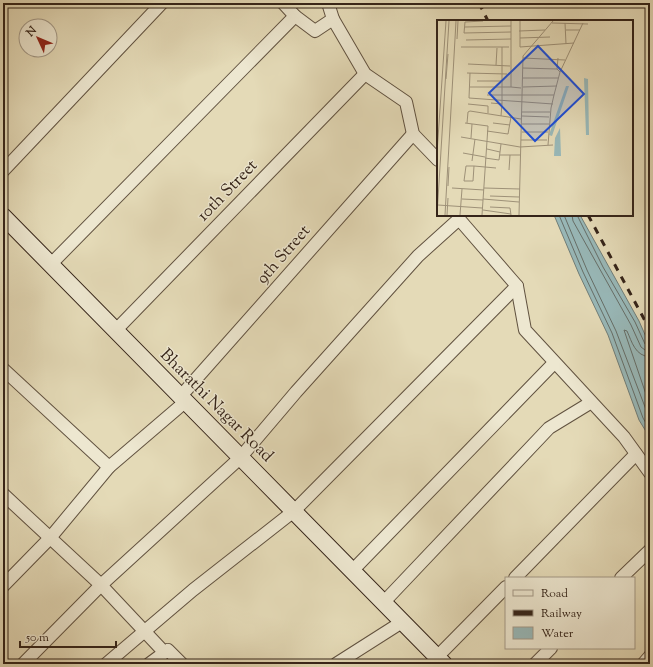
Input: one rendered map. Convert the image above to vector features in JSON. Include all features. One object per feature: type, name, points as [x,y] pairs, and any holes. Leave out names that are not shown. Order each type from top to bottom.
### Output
[{"type":"main road","name":"Bharathi Nagar Road","points":[[3,216],[115,332],[294,511],[440,661]]},
{"type":"street","points":[[3,171],[162,3]]},
{"type":"street","points":[[283,3],[295,16],[315,31],[334,19]]},
{"type":"street","points":[[328,3],[334,19],[365,74],[406,102],[413,134],[437,159]]},
{"type":"street","points":[[50,265],[295,16]]},
{"type":"street","name":"10th Street","points":[[115,332],[365,74]]},
{"type":"street","name":"9th Street","points":[[3,586],[50,538],[110,467],[183,400],[413,134]]},
{"type":"street","points":[[23,664],[102,585],[240,458],[418,256],[458,217],[517,286],[525,330],[624,437],[650,473]]},
{"type":"street","points":[[106,664],[144,631],[294,511],[517,286]]},
{"type":"street","points":[[352,571],[554,363]]},
{"type":"street","points":[[3,369],[110,467]]},
{"type":"street","points":[[383,603],[549,428],[590,402]]},
{"type":"street","points":[[516,577],[636,454]]},
{"type":"street","points":[[3,494],[102,585],[164,652]]},
{"type":"street","points":[[622,577],[650,550]]},
{"type":"street","points":[[440,661],[505,588]]},
{"type":"street","points":[[336,664],[402,622]]},
{"type":"street","points":[[535,664],[550,649]]},
{"type":"street","points":[[149,664],[168,650],[182,664]]},
{"type":"street","points":[[643,664],[650,656]]},
{"type":"water","points":[[554,216],[581,216],[639,321],[650,346],[650,438],[639,420],[608,335],[579,274]]},
{"type":"railway","points":[[479,3],[488,20]]},
{"type":"railway","points":[[589,216],[650,330]]}]
